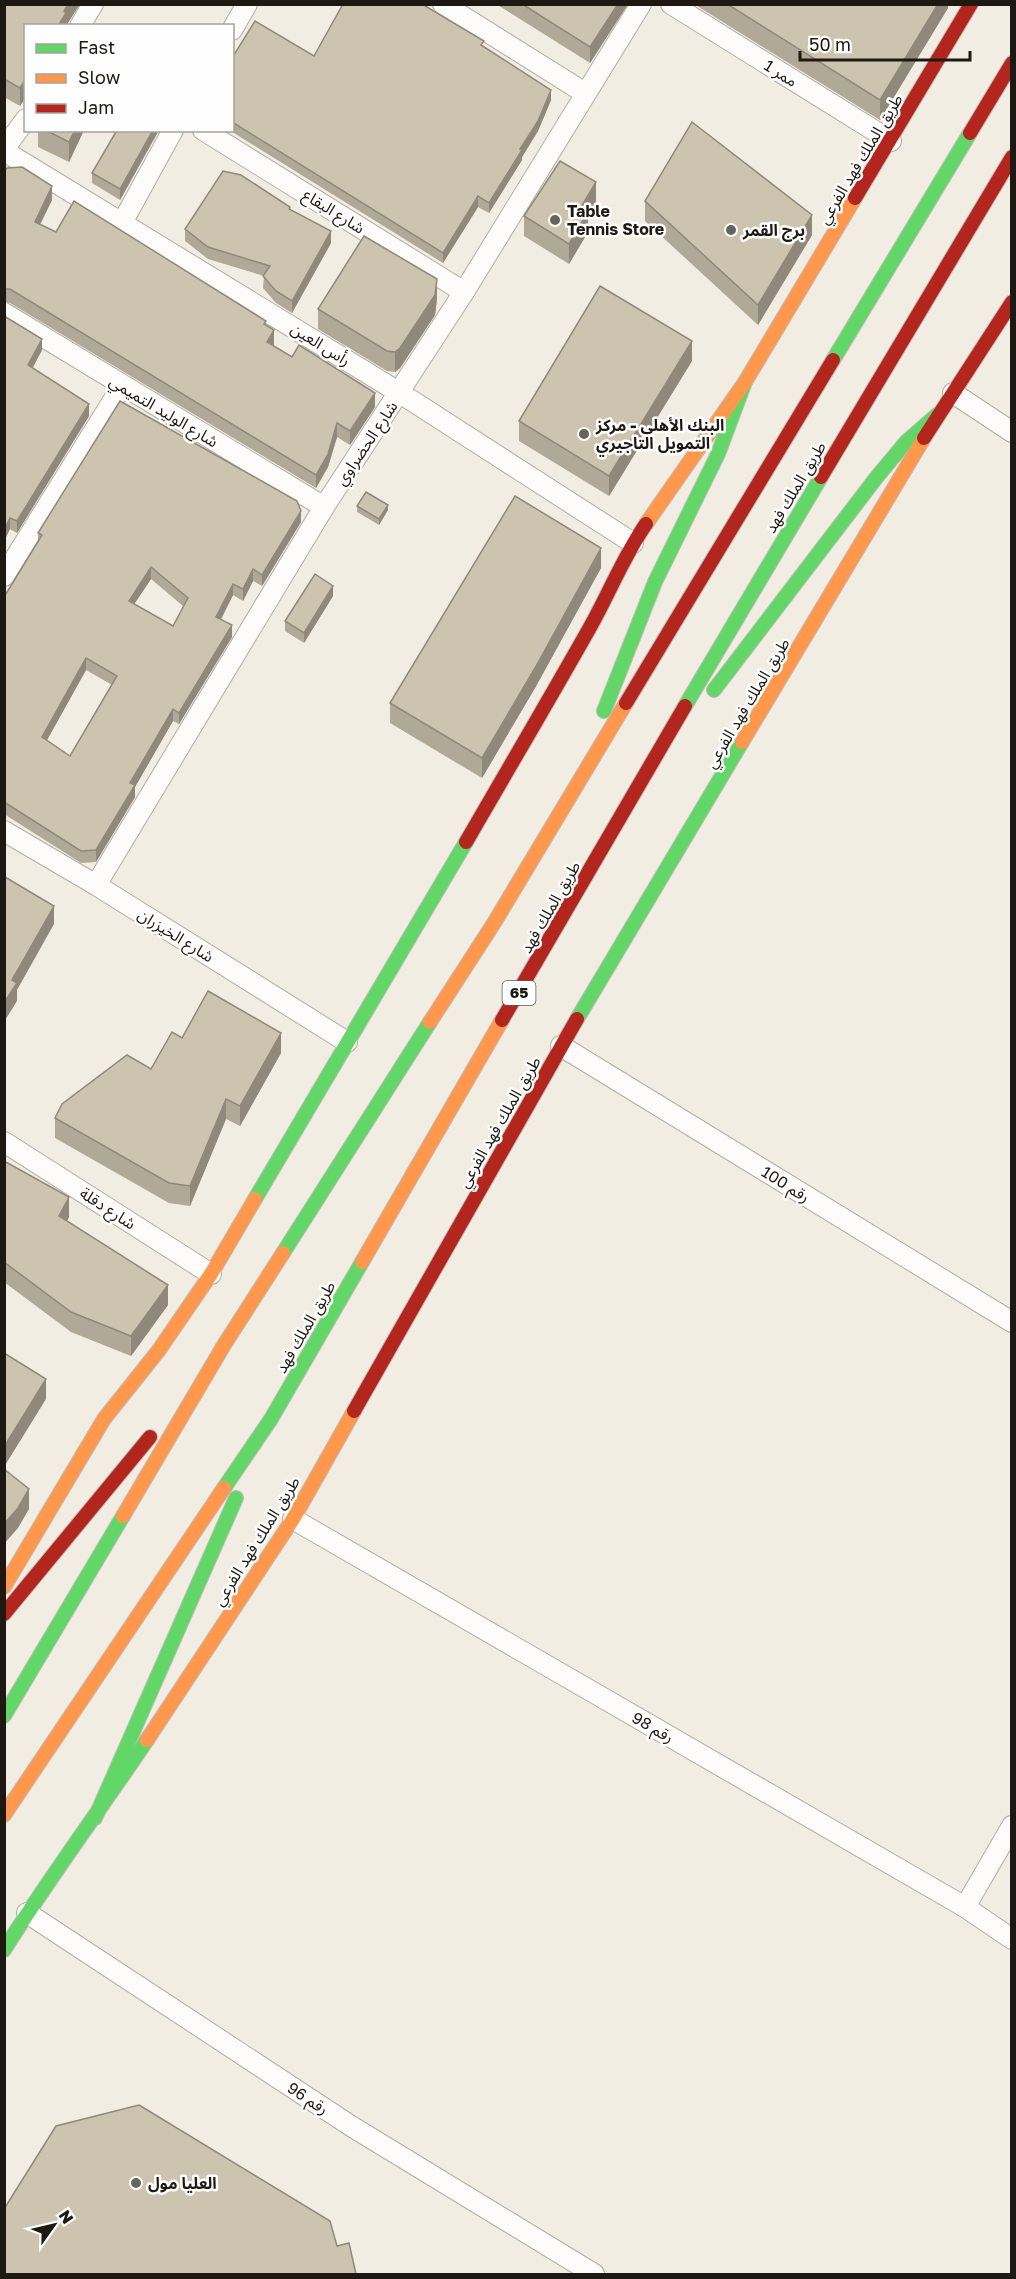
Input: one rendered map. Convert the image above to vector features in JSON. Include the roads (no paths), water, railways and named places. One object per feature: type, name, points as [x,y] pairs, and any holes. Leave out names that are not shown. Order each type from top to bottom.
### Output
[{"type":"main road","name":"طريق الملك فهد الفرعي","points":[[6,1582],[104,1419],[159,1350],[211,1274],[556,687],[611,591],[633,543],[745,382],[971,4]]},
{"type":"main road","name":"طريق الملك فهد","points":[[4,1716],[224,1345],[494,923],[1011,63]]},
{"type":"main road","name":"طريق الملك فهد","points":[[4,1815],[271,1419],[702,676],[1011,157]]},
{"type":"main road","name":"طريق الملك فهد الفرعي","points":[[4,1950],[27,1913],[95,1818],[292,1519],[561,1046],[938,414],[1011,302]]},
{"type":"main road","points":[[572,792],[650,592],[718,454],[745,382]]},
{"type":"main road","points":[[687,704],[710,695],[876,478],[906,442],[938,414]]},
{"type":"main road","points":[[4,1614],[224,1345]]},
{"type":"main road","points":[[95,1818],[271,1419]]},
{"type":"street","points":[[81,24],[93,4]]},
{"type":"street","points":[[234,27],[247,4]]},
{"type":"street","points":[[443,4],[585,93]]},
{"type":"street","name":"شارع الحضراوي","points":[[96,885],[324,507],[464,292],[641,4]]},
{"type":"street","name":"ممر 1","points":[[671,4],[891,141]]},
{"type":"street","points":[[4,150],[16,126]]},
{"type":"street","points":[[122,223],[172,132]]},
{"type":"street","name":"شارع البقاع","points":[[206,132],[464,292]]},
{"type":"street","name":"رأس العين","points":[[4,150],[400,393],[633,543]]},
{"type":"street","name":"شارع الوليد التميمي","points":[[4,313],[324,507]]},
{"type":"street","points":[[4,576],[122,386]]},
{"type":"street","points":[[953,393],[1011,432]]},
{"type":"street","name":"شارع الخيزران","points":[[4,831],[96,885],[347,1042]]},
{"type":"street","name":"رقم 100","points":[[561,1046],[1011,1322]]},
{"type":"street","name":"شارع دقلة","points":[[4,1142],[211,1274]]},
{"type":"street","name":"رقم 98","points":[[292,1519],[966,1907],[1011,1939]]},
{"type":"street","points":[[966,1907],[1011,1826]]},
{"type":"street","name":"رقم 96","points":[[27,1913],[351,2126],[594,2274]]},
{"type":"place","name":"Table Tennis Store","points":[[555,220]]},
{"type":"place","name":"برج القمر","points":[[731,230]]},
{"type":"place","name":"البنك الأهلي - مركز التمويل التاجيري","points":[[584,434]]},
{"type":"place","name":"العليا مول","points":[[136,2183]]}]
